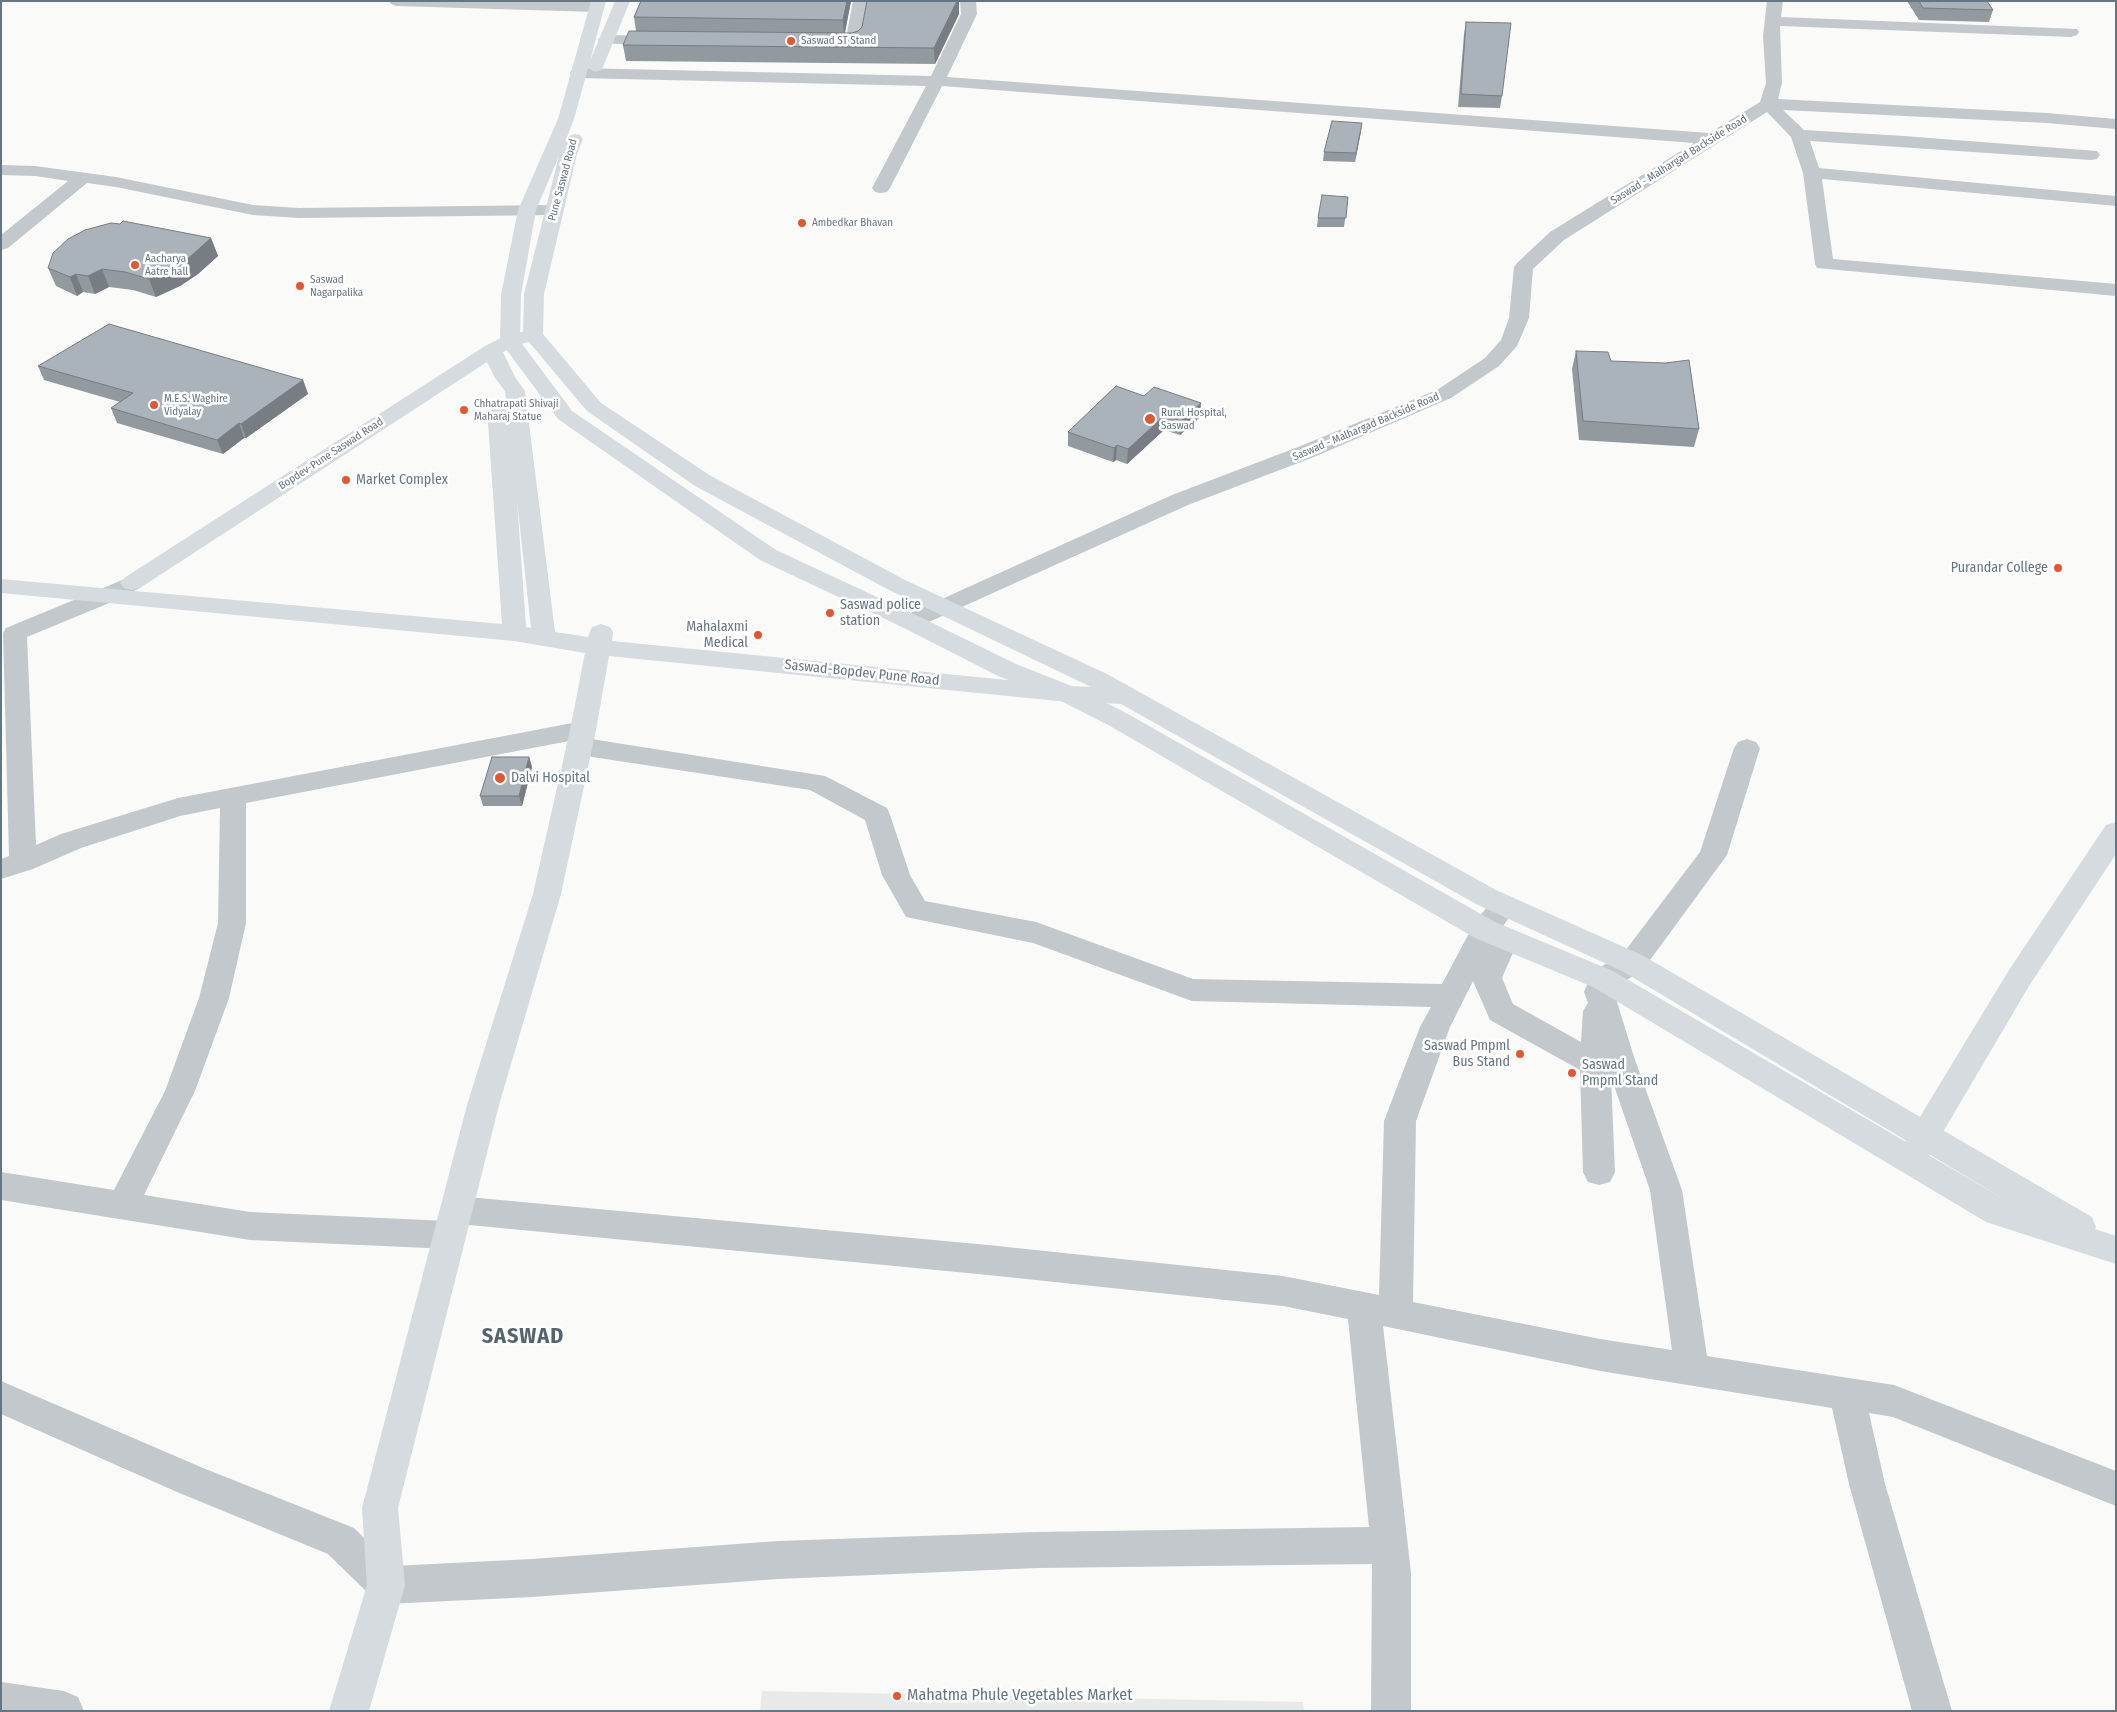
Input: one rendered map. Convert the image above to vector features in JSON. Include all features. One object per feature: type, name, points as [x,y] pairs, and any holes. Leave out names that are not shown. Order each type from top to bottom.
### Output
[{"type":"main road","name":"Pune Saswad Road","points":[[512,342],[534,294],[568,154],[587,104],[586,73],[606,40],[623,1]]},
{"type":"main road","points":[[515,625],[510,431],[515,391],[505,378],[512,342],[511,295],[526,214],[586,73],[598,4]]},
{"type":"main road","points":[[512,342],[594,407],[703,481],[897,585],[1098,680],[1486,897],[1632,963],[1918,1148]]},
{"type":"main road","points":[[512,342],[565,415],[768,555],[911,622],[1007,670],[1068,694],[1120,720],[1495,934],[1601,985],[2116,1249]]},
{"type":"main road","name":"Bopdev-Pune Saswad Road","points":[[132,583],[512,342]]},
{"type":"main road","points":[[510,431],[544,630]]},
{"type":"main road","points":[[1,569],[515,625],[599,639],[581,738],[547,894],[483,1105],[380,1508],[386,1585],[349,1711]]},
{"type":"main road","points":[[1,586],[394,624],[515,625]]},
{"type":"main road","name":"Saswad-Bopdev Pune Road","points":[[599,639],[1007,670],[1098,680]]},
{"type":"main road","name":"Saswad-Bopdev Pune Road","points":[[599,639],[1068,694],[1126,696]]},
{"type":"main road","points":[[1918,1148],[2019,978],[2116,832]]},
{"type":"street","points":[[396,1],[598,4]]},
{"type":"street","points":[[814,43],[853,43],[861,1]]},
{"type":"street","points":[[881,188],[938,81],[969,14],[968,1]]},
{"type":"street","points":[[1768,104],[1774,83],[1771,36],[1774,11],[2071,32]]},
{"type":"street","points":[[606,40],[675,41]]},
{"type":"street","points":[[586,73],[938,81],[1714,139]]},
{"type":"street","points":[[1768,104],[2047,118],[2116,124]]},
{"type":"street","points":[[1768,104],[1799,135],[1812,173],[1824,264],[2004,282],[2116,290]]},
{"type":"street","name":"Saswad - Malhargad Backside Road","points":[[911,622],[1180,500],[1306,452],[1444,394],[1492,362],[1510,342],[1519,318],[1524,266],[1557,236],[1768,104]]},
{"type":"street","points":[[1799,135],[1914,141],[2090,155]]},
{"type":"street","points":[[1,170],[77,182],[102,191],[292,223],[554,214]]},
{"type":"street","points":[[1812,173],[2116,201]]},
{"type":"street","points":[[1,180],[77,182]]},
{"type":"street","points":[[1,244],[77,182]]},
{"type":"street","points":[[132,583],[106,596],[8,634],[12,866],[71,841],[169,810],[233,797],[581,738],[816,782],[877,815],[896,875],[916,910],[1036,933],[1192,990],[1451,996]]},
{"type":"street","points":[[1601,985],[1632,963],[1713,855],[1747,748]]},
{"type":"street","points":[[123,1205],[180,1091],[214,998],[232,923],[233,797]]},
{"type":"street","points":[[1504,905],[1495,934],[1487,978],[1501,1012],[1595,1064]]},
{"type":"street","points":[[1390,1711],[1392,1573],[1389,1545],[1380,1311],[1400,1121],[1435,1027],[1451,996],[1495,934]]},
{"type":"street","points":[[1599,1172],[1595,1064],[1601,985]]},
{"type":"street","points":[[1601,985],[1619,1056],[1666,1190],[1692,1369]]},
{"type":"street","points":[[1,1186],[250,1226],[453,1222],[697,1234],[988,1260],[1283,1292],[1600,1355],[1894,1401],[2116,1489]]},
{"type":"street","points":[[1847,1393],[1867,1484],[1932,1711]]},
{"type":"street","points":[[1,1397],[190,1480],[341,1541],[386,1585],[532,1578],[778,1560],[1037,1550],[1389,1545]]},
{"type":"street","points":[[1,1702],[64,1711]]},
{"type":"shaded area","name":"Mahatma Phule Vegetables Market","points":[[762,1691],[1303,1702],[1304,1711],[760,1711]]},
{"type":"building","points":[[641,1],[847,1],[843,20],[634,17]]},
{"type":"building","points":[[867,1],[957,1],[934,48],[623,45],[629,31],[852,33],[862,27]]},
{"type":"building","points":[[1919,1],[1987,1],[1993,10],[1923,8]]},
{"type":"building","points":[[1466,22],[1511,23],[1502,96],[1461,94]]},
{"type":"building","points":[[1332,121],[1362,123],[1356,153],[1324,152]]},
{"type":"building","points":[[1322,195],[1348,197],[1346,218],[1318,218]]},
{"type":"building","points":[[123,221],[211,238],[174,268],[149,279],[125,272],[102,269],[88,276],[76,274],[70,277],[48,268],[53,253],[68,239],[85,230],[111,223],[120,224]]},
{"type":"building","points":[[109,324],[303,380],[217,440],[111,408],[133,393],[38,366]]},
{"type":"building","points":[[1576,351],[1608,352],[1611,361],[1665,363],[1689,360],[1699,429],[1583,421]]},
{"type":"building","points":[[1116,386],[1144,396],[1154,387],[1201,403],[1181,421],[1165,415],[1128,449],[1117,445],[1114,448],[1068,432]]},
{"type":"building","points":[[492,757],[529,757],[519,796],[480,796]]},
{"type":"place","name":"Saswad ST Stand","points":[[791,41]]},
{"type":"place","name":"Ambedkar Bhavan","points":[[802,223]]},
{"type":"place","name":"Aacharya Aatre hall","points":[[135,265]]},
{"type":"place","name":"Saswad Nagarpalika","points":[[300,286]]},
{"type":"place","name":"M.E.S. Waghire Vidyalay","points":[[154,405]]},
{"type":"place","name":"Chhatrapati Shivaji Maharaj Statue","points":[[464,410]]},
{"type":"place","name":"Rural Hospital, Saswad","points":[[1150,419]]},
{"type":"place","name":"Market Complex","points":[[346,480]]},
{"type":"place","name":"Purandar College","points":[[2058,568]]},
{"type":"place","name":"Saswad police station","points":[[830,613]]},
{"type":"place","name":"Mahalaxmi Medical","points":[[758,635]]},
{"type":"place","name":"Dalvi Hospital","points":[[500,778]]},
{"type":"place","name":"Saswad Pmpml Bus Stand","points":[[1520,1054]]},
{"type":"place","name":"Saswad Pmpml Stand","points":[[1572,1073]]},
{"type":"place","name":"Mahatma Phule Vegetables Market","points":[[897,1696]]},
{"type":"district","name":"SASWAD","points":[[523,1337]]}]
